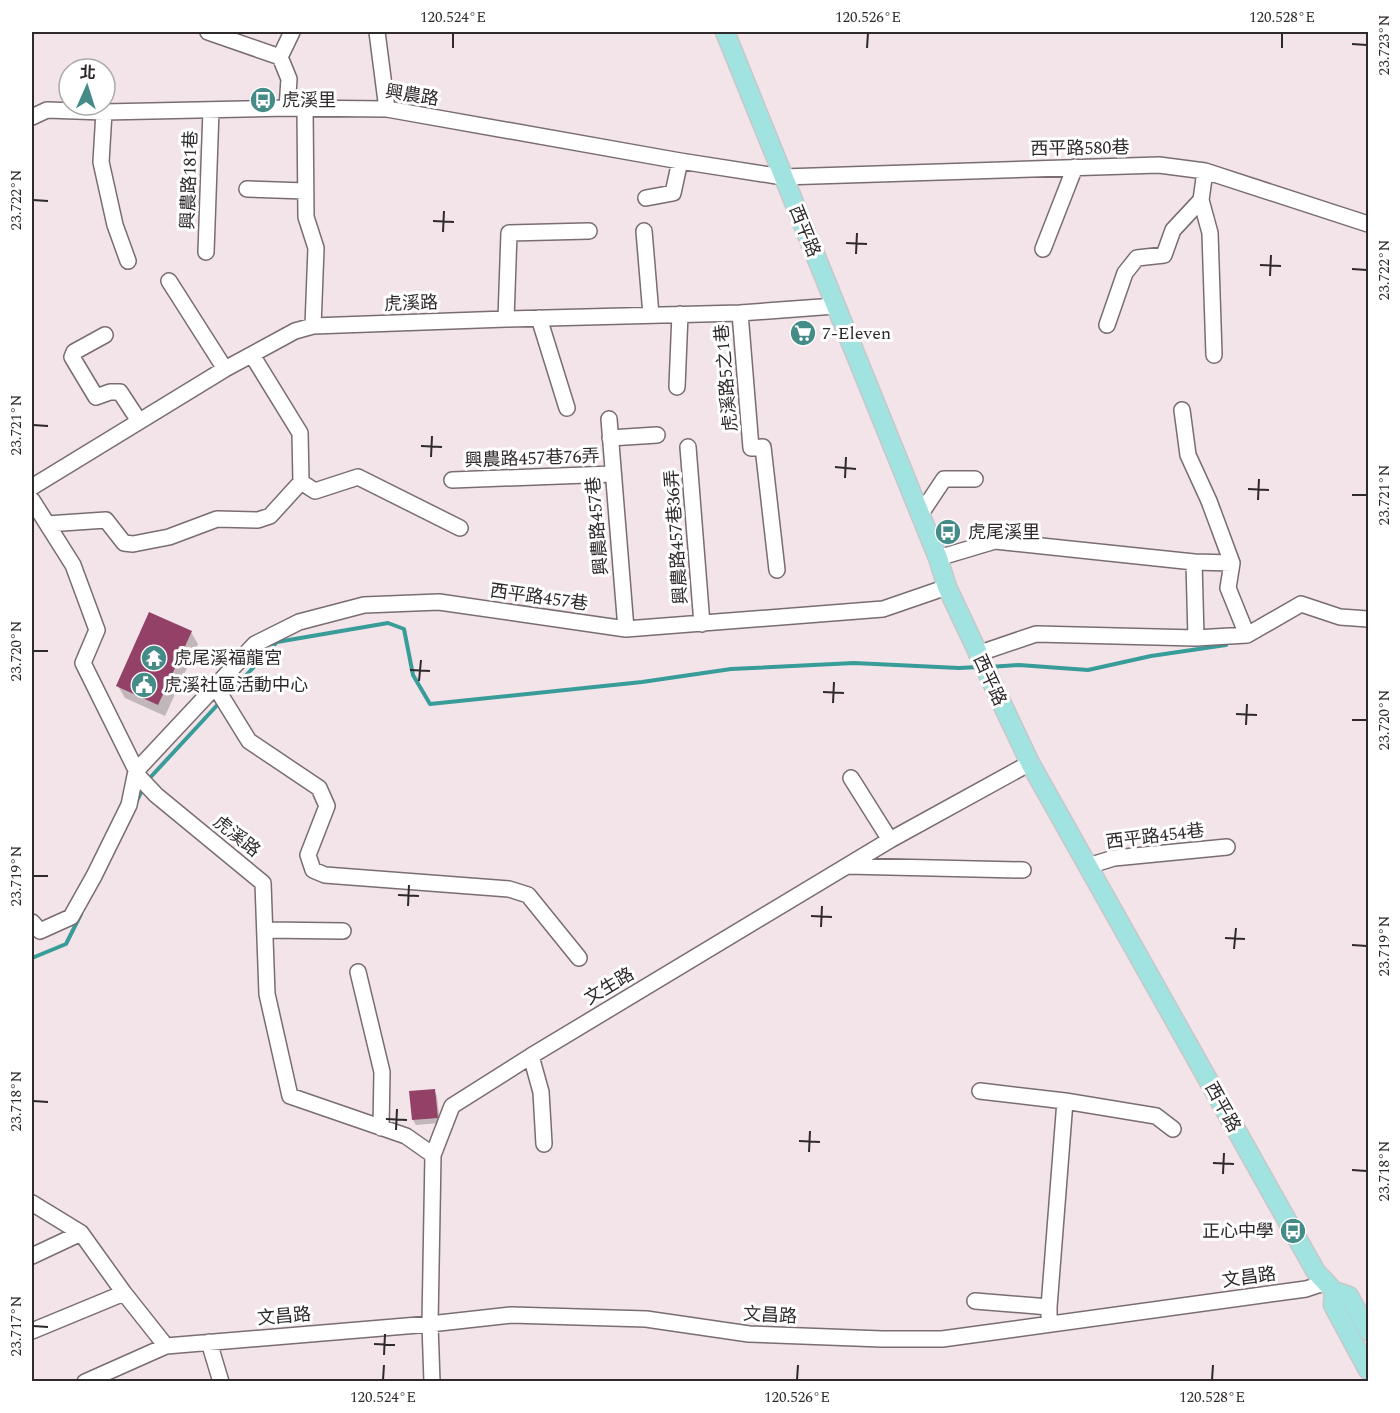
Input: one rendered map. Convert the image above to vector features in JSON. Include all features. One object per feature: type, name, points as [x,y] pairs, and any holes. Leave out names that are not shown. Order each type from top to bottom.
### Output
[{"type":"main road","name":"西平路","points":[[725,32],[938,558],[947,587],[1029,763],[1316,1272],[1331,1287],[1349,1296],[1368,1331]]},
{"type":"main road","name":"西平路","points":[[1331,1287],[1333,1305],[1368,1370]]},
{"type":"street","points":[[208,32],[279,57],[289,79],[287,108]]},
{"type":"street","points":[[279,57],[292,32]]},
{"type":"street","points":[[377,32],[387,109]]},
{"type":"street","name":"興農路","points":[[117,112],[287,108],[387,109],[783,177]]},
{"type":"street","points":[[305,108],[306,217],[316,248],[313,326]]},
{"type":"street","name":"興農路","points":[[32,117],[47,110],[57,110]]},
{"type":"street","name":"興農路181巷","points":[[206,252],[212,110]]},
{"type":"street","points":[[104,117],[101,162],[115,225],[128,261]]},
{"type":"street","points":[[646,198],[673,193],[680,161]]},
{"type":"street","name":"西平路580巷","points":[[783,177],[1159,165],[1204,171],[1368,224]]},
{"type":"street","points":[[1043,249],[1075,167]]},
{"type":"street","points":[[1204,171],[1201,200],[1210,233],[1214,355]]},
{"type":"street","points":[[247,189],[305,191]]},
{"type":"street","points":[[1107,325],[1125,273],[1137,258],[1164,255],[1173,230],[1201,200]]},
{"type":"street","points":[[506,319],[509,233],[589,231]]},
{"type":"street","points":[[644,231],[651,315]]},
{"type":"street","points":[[169,281],[225,369]]},
{"type":"street","name":"虎溪路","points":[[32,487],[225,369],[296,331],[313,326],[740,313],[835,306]]},
{"type":"street","name":"虎溪路5之1巷","points":[[740,313],[751,448],[763,447],[777,570]]},
{"type":"street","points":[[677,387],[680,314]]},
{"type":"street","points":[[539,318],[567,408]]},
{"type":"street","points":[[105,335],[74,352],[72,357],[96,397],[111,392],[120,392],[139,421]]},
{"type":"street","points":[[47,524],[106,519],[124,543],[133,544],[169,537],[217,519],[258,520],[270,516],[301,482],[300,433],[252,355]]},
{"type":"street","points":[[1182,410],[1188,455],[1232,563],[1228,588],[1247,635]]},
{"type":"street","name":"興農路457巷","points":[[609,419],[626,629]]},
{"type":"street","points":[[610,438],[657,435]]},
{"type":"street","name":"興農路457巷36弄","points":[[688,447],[702,624]]},
{"type":"street","name":"興農路457巷76弄","points":[[452,480],[612,474]]},
{"type":"street","points":[[301,482],[315,491],[358,477],[460,528]]},
{"type":"street","points":[[920,515],[944,479],[975,479]]},
{"type":"street","name":"虎溪路","points":[[33,506],[73,565],[97,630],[83,663],[138,775],[156,795],[263,883],[267,994],[290,1096],[406,1136],[433,1155]]},
{"type":"street","points":[[938,558],[995,541],[1194,562],[1232,563]]},
{"type":"street","points":[[1194,562],[1196,638]]},
{"type":"street","name":"西平路457巷","points":[[138,775],[149,758],[255,644],[299,622],[364,605],[439,602],[626,629],[883,609],[947,587]]},
{"type":"street","points":[[977,654],[1036,633],[1196,638],[1247,635],[1301,604],[1340,617],[1368,619]]},
{"type":"street","points":[[215,686],[249,741],[319,788],[327,806],[308,855],[313,870],[325,875],[509,889],[528,895],[579,958]]},
{"type":"street","name":"文生路","points":[[432,1382],[430,1324],[433,1155],[452,1106],[890,840],[1029,763]]},
{"type":"street","points":[[32,922],[40,931],[71,917],[129,805],[138,775]]},
{"type":"street","points":[[851,778],[890,840]]},
{"type":"street","name":"西平路454巷","points":[[1088,866],[1114,858],[1227,848]]},
{"type":"street","points":[[847,866],[1023,870]]},
{"type":"street","points":[[265,930],[343,931]]},
{"type":"street","points":[[358,972],[382,1072],[381,1128]]},
{"type":"street","points":[[531,1056],[541,1092],[544,1144]]},
{"type":"street","points":[[980,1090],[1156,1116],[1173,1128]]},
{"type":"street","points":[[1049,1325],[1065,1101]]},
{"type":"street","points":[[32,1203],[81,1233],[166,1346],[85,1382]]},
{"type":"street","points":[[32,1256],[81,1233]]},
{"type":"street","name":"文昌路","points":[[166,1346],[511,1315],[646,1320],[749,1334],[882,1340],[942,1339],[1306,1288],[1331,1287]]},
{"type":"street","points":[[32,1331],[124,1293]]},
{"type":"street","points":[[975,1301],[1050,1307]]},
{"type":"street","points":[[209,1342],[221,1382]]},
{"type":"building","name":"虎尾溪福龍宮","points":[[149,612],[192,631],[158,705],[116,686]]},
{"type":"building","points":[[435,1089],[438,1118],[412,1120],[409,1091]]},
{"type":"waterway","points":[[227,696],[277,642],[388,623],[404,629],[413,675],[430,704],[642,682],[731,669],[854,663],[979,667]]},
{"type":"waterway","points":[[989,667],[1019,665],[1088,670],[1151,656],[1226,645]]},
{"type":"waterway","points":[[147,781],[221,701]]},
{"type":"waterway","points":[[136,803],[143,788]]},
{"type":"waterway","points":[[32,958],[66,944],[81,914]]},
{"type":"place","name":"虎溪里","points":[[263,100]]},
{"type":"place","name":"7-Eleven","points":[[803,333]]},
{"type":"place","name":"虎尾溪里","points":[[948,532]]},
{"type":"place","name":"虎尾溪福龍宮","points":[[154,658]]},
{"type":"place","name":"虎溪社區活動中心","points":[[144,685]]},
{"type":"place","name":"正心中學","points":[[1293,1231]]}]
